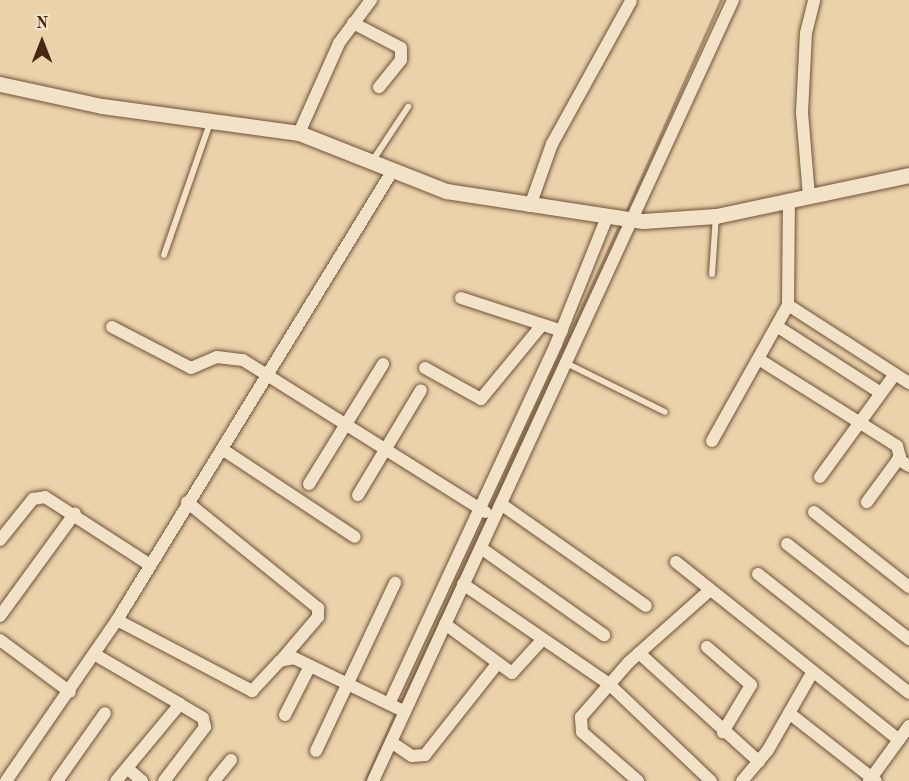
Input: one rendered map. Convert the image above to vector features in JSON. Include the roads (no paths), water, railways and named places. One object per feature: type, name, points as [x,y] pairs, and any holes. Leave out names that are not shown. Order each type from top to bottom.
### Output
[{"type":"street","points":[[299,133],[339,43],[370,0]]},
{"type":"street","points":[[373,781],[391,742],[397,708],[487,514],[562,331],[733,0]]},
{"type":"street","points":[[809,196],[802,112],[806,33],[814,0]]},
{"type":"street","points":[[530,206],[552,144],[631,1]]},
{"type":"street","points":[[353,23],[401,48],[401,60],[379,87]]},
{"type":"street","points":[[0,84],[210,123],[299,133],[446,191],[530,206],[619,218],[716,216],[909,175]]},
{"type":"street","points":[[6,781],[117,620],[187,502],[270,376],[393,170]]},
{"type":"street","points":[[712,441],[760,360],[788,306],[789,200]]},
{"type":"street","points":[[397,708],[445,624],[481,548],[487,514],[501,504],[565,362],[619,218]]},
{"type":"street","points":[[461,298],[562,331]]},
{"type":"street","points":[[788,306],[909,383]]},
{"type":"street","points":[[425,368],[481,399],[542,324]]},
{"type":"street","points":[[112,327],[191,368],[226,357],[243,360],[344,421],[386,451],[487,514]]},
{"type":"street","points":[[778,327],[881,393]]},
{"type":"street","points":[[760,360],[861,420],[897,446],[904,462],[867,502]]},
{"type":"street","points":[[309,484],[344,421],[383,364]]},
{"type":"street","points":[[820,477],[895,374]]},
{"type":"street","points":[[358,495],[421,390]]},
{"type":"street","points":[[222,449],[355,537]]},
{"type":"street","points":[[0,540],[33,499],[54,499],[150,565]]},
{"type":"street","points":[[117,620],[252,691],[318,618],[318,608],[187,502]]},
{"type":"street","points":[[501,504],[646,606]]},
{"type":"street","points":[[0,616],[75,513]]},
{"type":"street","points":[[814,513],[909,586]]},
{"type":"street","points":[[787,544],[909,639]]},
{"type":"street","points":[[481,548],[604,635]]},
{"type":"street","points":[[676,562],[812,673],[899,740]]},
{"type":"street","points":[[758,574],[909,693]]},
{"type":"street","points":[[316,751],[395,583]]},
{"type":"street","points":[[463,584],[609,684],[711,781]]},
{"type":"street","points":[[638,781],[582,732],[581,717],[639,653],[710,590]]},
{"type":"street","points":[[445,624],[498,663],[518,672],[542,640]]},
{"type":"street","points":[[0,640],[69,692]]},
{"type":"street","points":[[707,647],[751,685],[723,732]]},
{"type":"street","points":[[639,653],[723,732],[759,762]]},
{"type":"street","points":[[94,654],[203,718],[205,727],[164,781]]},
{"type":"street","points":[[283,658],[310,666],[397,708]]},
{"type":"street","points":[[391,742],[412,756],[425,755],[498,663]]},
{"type":"street","points":[[285,714],[310,666]]},
{"type":"street","points":[[742,781],[759,762],[812,673]]},
{"type":"street","points":[[116,781],[180,704]]},
{"type":"street","points":[[57,781],[105,713]]},
{"type":"street","points":[[789,713],[872,780],[909,726]]},
{"type":"street","points":[[214,781],[231,760]]},
{"type":"street","points":[[127,768],[142,781]]},
{"type":"lane","points":[[372,161],[408,107]]},
{"type":"lane","points":[[164,255],[210,123]]},
{"type":"lane","points":[[712,274],[716,216]]},
{"type":"lane","points":[[565,362],[665,412]]},
{"type":"waterway","points":[[626,212],[721,0]]},
{"type":"waterway","points":[[399,706],[620,224]]},
{"type":"waterway","points":[[365,781],[396,712]]}]
